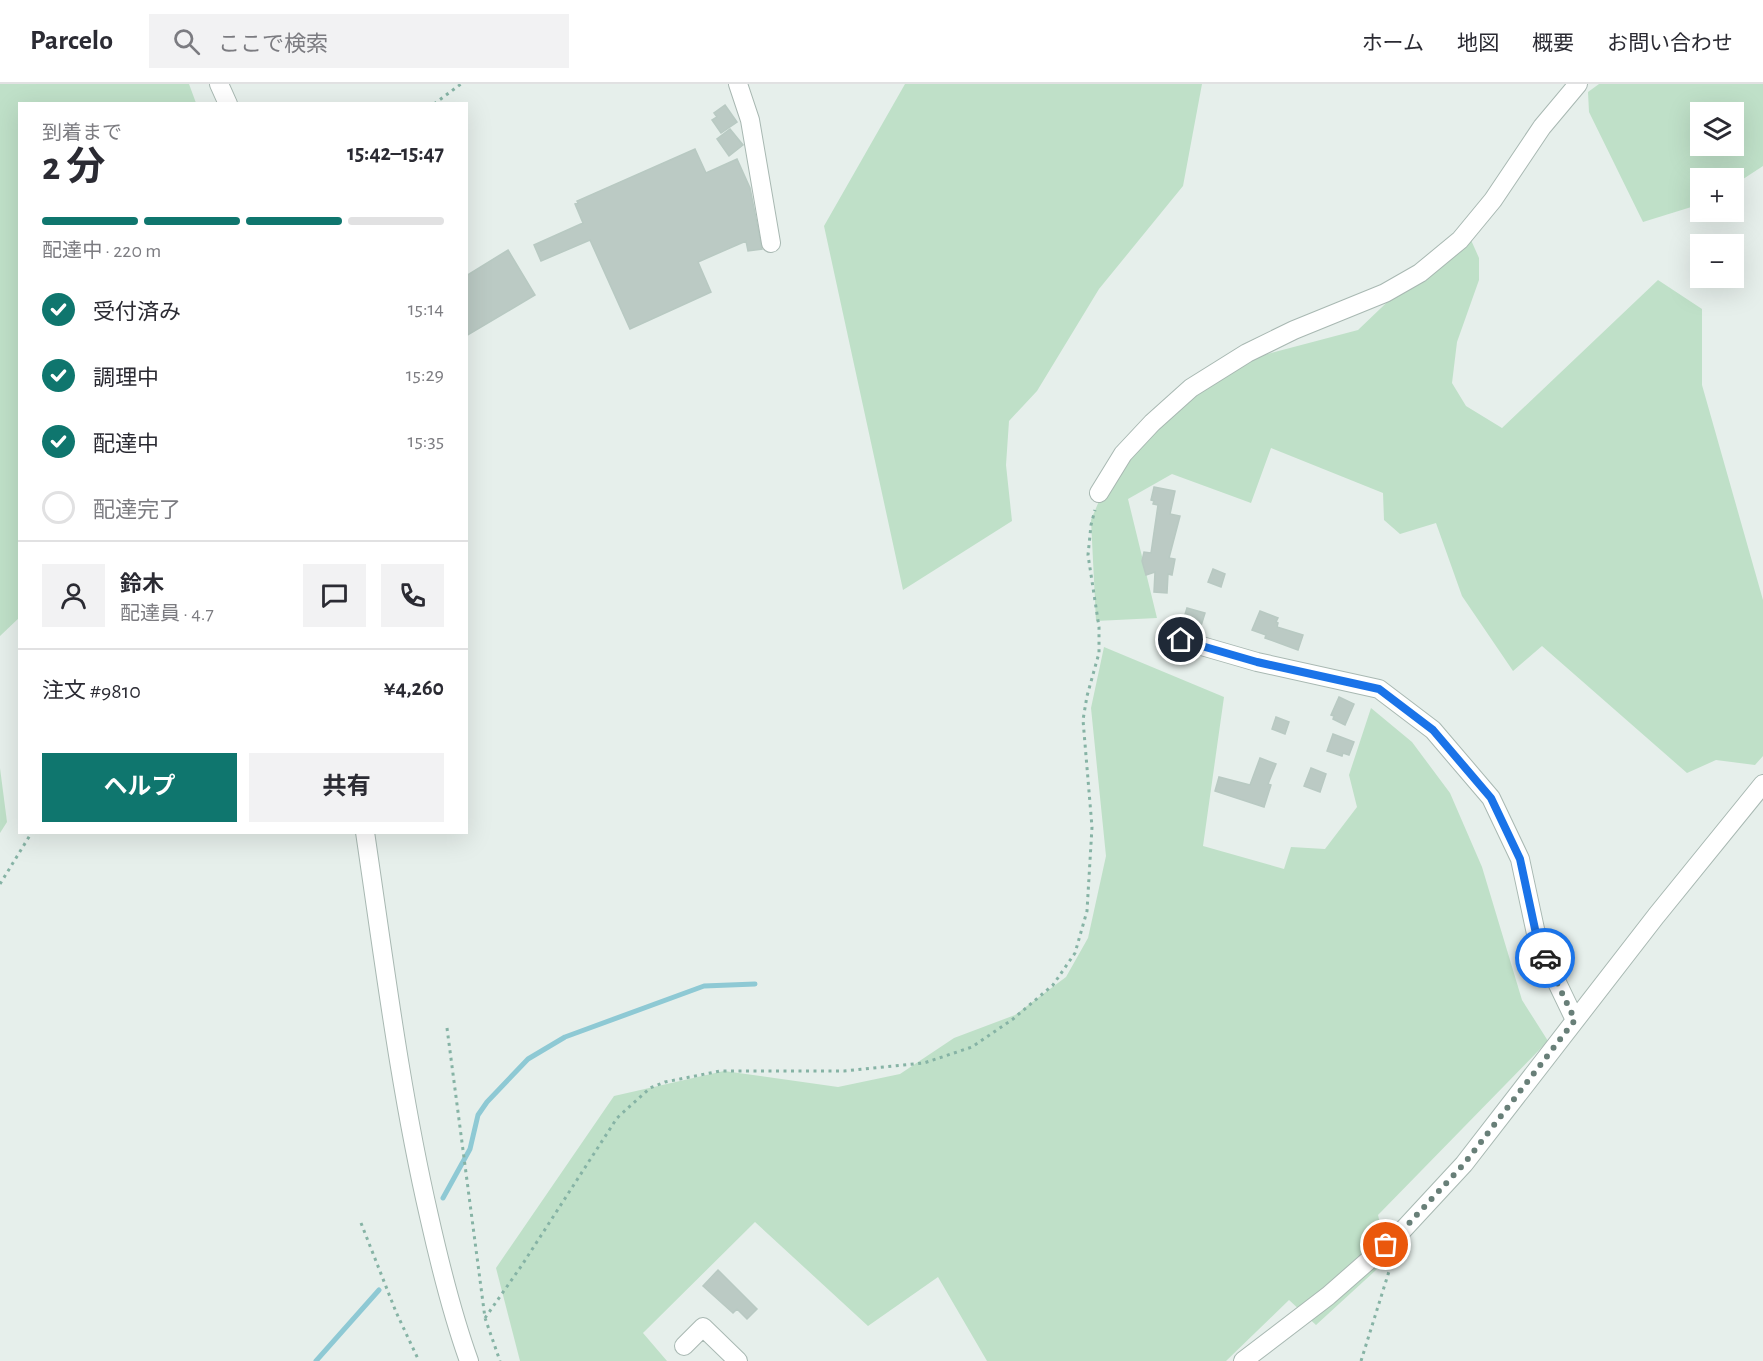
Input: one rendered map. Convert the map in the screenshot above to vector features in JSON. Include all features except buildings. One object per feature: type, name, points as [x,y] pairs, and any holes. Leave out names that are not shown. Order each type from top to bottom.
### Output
[{"type":"street","points":[[219,84],[227,102]]},
{"type":"street","points":[[738,84],[750,120],[771,243]]},
{"type":"street","points":[[1099,493],[1123,454],[1152,423],[1191,388],[1247,353],[1294,330],[1385,293],[1420,273],[1460,240],[1493,200],[1542,127],[1578,84]]},
{"type":"street","points":[[1181,640],[1257,662],[1379,689],[1433,730],[1491,798],[1520,859],[1538,943],[1575,1020]]},
{"type":"street","points":[[1243,1361],[1328,1296],[1401,1232],[1464,1164],[1656,916],[1763,784]]},
{"type":"street","points":[[365,834],[417,1163],[442,1274],[470,1361]]},
{"type":"street","points":[[684,1346],[704,1327],[738,1361]]},
{"type":"path","points":[[437,102],[461,84]]},
{"type":"path","points":[[485,1318],[617,1118],[650,1088],[665,1082],[720,1071],[844,1071],[924,1063],[972,1047],[1013,1019],[1053,985],[1075,953],[1087,910],[1092,827],[1083,720],[1099,653],[1099,627],[1088,555],[1091,525],[1099,493]]},
{"type":"path","points":[[0,884],[31,834]]},
{"type":"path","points":[[447,1028],[485,1318],[500,1361]]},
{"type":"path","points":[[361,1223],[396,1312],[419,1361]]},
{"type":"path","points":[[1361,1361],[1391,1264]]},
{"type":"green space","points":[[0,84],[189,84],[196,102],[18,102],[18,619],[0,636]]},
{"type":"green space","points":[[905,84],[1202,84],[1183,186],[1099,289],[1037,391],[1009,421],[1006,465],[1012,521],[903,590],[824,226]]},
{"type":"green space","points":[[1599,84],[1763,84],[1763,166],[1744,178],[1744,168],[1690,168],[1690,207],[1643,222],[1589,112],[1588,92]]},
{"type":"green space","points":[[1471,240],[1479,258],[1479,280],[1457,342],[1452,383],[1466,406],[1502,428],[1658,280],[1702,309],[1702,385],[1763,600],[1763,756],[1755,765],[1716,760],[1687,773],[1542,646],[1513,671],[1462,596],[1436,523],[1400,534],[1384,520],[1383,493],[1271,448],[1251,503],[1172,474],[1128,499],[1157,618],[1096,621],[1091,520],[1107,482],[1206,370],[1358,330],[1450,242]]},
{"type":"green space","points":[[1104,647],[1224,697],[1203,846],[1284,869],[1291,847],[1325,849],[1357,807],[1349,775],[1371,708],[1412,742],[1450,793],[1482,867],[1522,1000],[1548,1041],[1378,1215],[1388,1259],[1316,1325],[1289,1300],[1226,1361],[987,1361],[938,1277],[868,1326],[755,1222],[643,1333],[667,1361],[520,1361],[496,1268],[614,1096],[724,1071],[838,1087],[900,1074],[954,1038],[1015,1015],[1066,977],[1088,938],[1106,856],[1091,708]]},
{"type":"green space","points":[[0,768],[7,822],[0,833]]},
{"type":"waterway","points":[[443,1198],[470,1149],[478,1115],[487,1102],[528,1059],[565,1037],[704,986],[755,984]]},
{"type":"waterway","points":[[316,1361],[379,1290]]},
{"type":"way so far","points":[[1386,1245],[1464,1164],[1575,1020],[1545,958]]},
{"type":"route","points":[[1181,640],[1257,662],[1379,689],[1433,730],[1491,798],[1520,859],[1538,943],[1545,958]]}]
